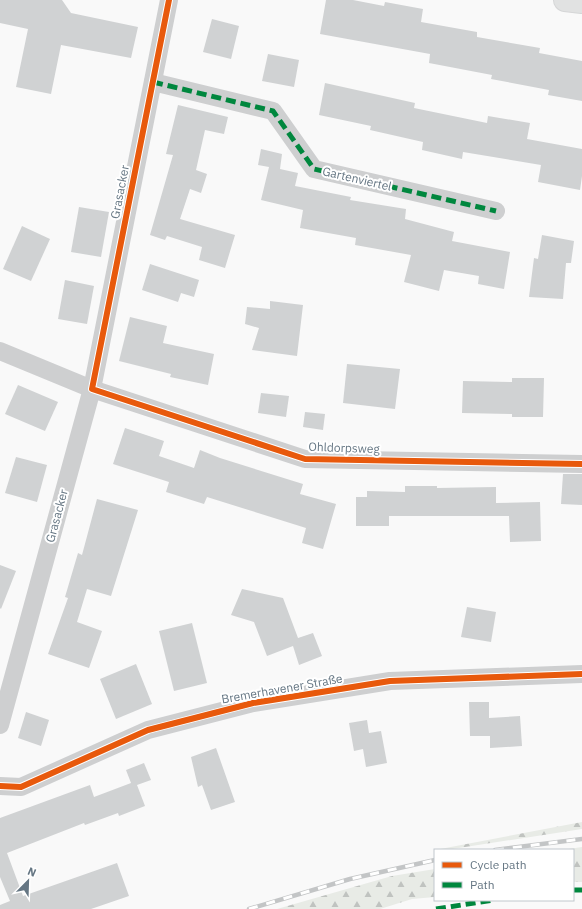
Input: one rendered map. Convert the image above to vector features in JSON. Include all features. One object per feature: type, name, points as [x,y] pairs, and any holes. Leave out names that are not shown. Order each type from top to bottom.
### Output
[{"type":"main road","points":[[565,0],[582,2]]},
{"type":"street","name":"Grasacker","points":[[0,725],[3,701],[92,389],[169,0]]},
{"type":"street","name":"Gartenviertel","points":[[153,82],[273,111],[314,169],[496,211]]},
{"type":"street","name":"Ohldorpsweg","points":[[0,351],[92,389],[305,459],[582,464]]},
{"type":"street","name":"Bremerhavener Straße","points":[[0,786],[21,787],[148,730],[253,703],[390,681],[582,674]]},
{"type":"green space","points":[[582,822],[582,829],[452,849],[440,849]]},
{"type":"green space","points":[[582,847],[582,882],[574,882],[574,849],[569,849]]},
{"type":"green space","points":[[434,869],[434,897],[412,899],[380,909],[277,909],[392,876]]},
{"type":"building","points":[[0,0],[62,0],[71,13],[138,27],[131,58],[61,45],[51,94],[16,87],[28,29],[0,23]]},
{"type":"building","points":[[326,0],[353,0],[384,6],[385,2],[423,9],[421,22],[477,32],[477,37],[540,48],[539,53],[582,61],[582,101],[548,95],[549,90],[491,79],[492,75],[429,63],[430,54],[320,34]]},
{"type":"building","points":[[212,19],[239,26],[231,59],[203,52]]},
{"type":"building","points":[[268,54],[299,60],[294,87],[262,81]]},
{"type":"building","points":[[325,83],[415,103],[414,108],[487,123],[488,116],[530,123],[527,139],[582,149],[582,176],[580,190],[538,182],[541,165],[463,152],[462,159],[422,150],[423,142],[370,130],[371,126],[319,115]]},
{"type":"building","points":[[178,105],[228,117],[224,134],[205,130],[196,170],[207,174],[201,193],[190,189],[180,219],[235,235],[225,268],[199,260],[202,247],[167,236],[165,240],[150,235],[173,155],[166,154]]},
{"type":"building","points":[[261,149],[282,154],[280,169],[298,173],[295,186],[351,197],[350,200],[406,209],[405,219],[454,232],[452,241],[510,252],[504,289],[478,284],[479,276],[444,270],[439,291],[404,282],[411,255],[355,245],[356,238],[300,228],[303,210],[261,200],[269,167],[258,165]]},
{"type":"building","points":[[79,207],[109,212],[101,257],[71,252]]},
{"type":"building","points":[[22,226],[50,239],[31,281],[3,269]]},
{"type":"building","points":[[542,235],[574,241],[571,263],[566,263],[563,299],[529,297],[534,258],[538,259]]},
{"type":"building","points":[[150,264],[199,280],[194,297],[181,293],[178,302],[142,290]]},
{"type":"building","points":[[65,280],[94,286],[87,324],[58,319]]},
{"type":"building","points":[[270,301],[303,305],[297,356],[252,350],[259,328],[245,324],[247,307],[270,309]]},
{"type":"building","points":[[130,317],[167,326],[163,343],[214,354],[208,385],[170,377],[171,374],[119,361]]},
{"type":"building","points":[[347,364],[400,369],[395,409],[343,403]]},
{"type":"building","points":[[512,378],[544,378],[543,417],[512,417],[512,414],[462,413],[463,381],[512,382]]},
{"type":"building","points":[[18,385],[58,402],[45,431],[5,414]]},
{"type":"building","points":[[261,393],[289,396],[286,417],[258,413]]},
{"type":"building","points":[[305,412],[325,414],[323,430],[303,427]]},
{"type":"building","points":[[125,428],[164,441],[159,456],[194,468],[200,450],[220,458],[303,484],[300,494],[336,504],[323,549],[302,543],[306,528],[207,497],[204,504],[166,492],[169,482],[113,464]]},
{"type":"building","points":[[16,457],[47,465],[37,502],[5,493]]},
{"type":"building","points":[[563,474],[582,474],[582,505],[561,504]]},
{"type":"building","points":[[405,486],[437,486],[437,488],[496,487],[496,503],[540,502],[541,541],[510,542],[509,516],[389,516],[389,526],[356,526],[356,497],[367,497],[367,491],[405,492]]},
{"type":"building","points":[[97,499],[138,510],[111,596],[87,589],[77,622],[102,631],[89,668],[48,654],[68,598],[65,597],[78,553],[82,555]]},
{"type":"building","points":[[0,565],[16,571],[1,609],[0,608]]},
{"type":"building","points":[[242,589],[283,598],[298,638],[313,633],[322,656],[299,665],[293,646],[267,656],[254,622],[231,615]]},
{"type":"building","points":[[467,607],[496,612],[491,642],[461,637]]},
{"type":"building","points":[[192,623],[207,683],[174,691],[159,631]]},
{"type":"building","points":[[136,664],[152,704],[116,719],[100,679]]},
{"type":"building","points":[[469,702],[489,702],[489,718],[520,716],[522,746],[490,748],[490,736],[470,736]]},
{"type":"building","points":[[26,712],[49,720],[41,746],[18,738]]},
{"type":"building","points":[[367,720],[369,733],[381,731],[387,763],[366,767],[363,749],[354,751],[349,723]]},
{"type":"building","points":[[216,748],[235,802],[211,810],[202,785],[198,787],[191,757]]},
{"type":"building","points":[[144,763],[151,780],[137,785],[145,806],[119,816],[118,813],[85,825],[84,823],[7,853],[23,896],[117,863],[129,896],[91,909],[0,909],[0,905],[10,901],[0,877],[0,818],[90,785],[94,797],[131,783],[126,770]]},
{"type":"railway","points":[[503,849],[582,839]]},
{"type":"railway","points":[[249,909],[350,879],[434,860]]},
{"type":"marked path","points":[[153,82],[273,111],[314,169],[496,211]]},
{"type":"marked path","points":[[574,890],[582,890]]},
{"type":"marked path","points":[[436,909],[487,901]]},
{"type":"cycle path","points":[[169,0],[92,389],[305,459],[582,464]]},
{"type":"cycle path","points":[[0,786],[21,787],[148,730],[253,703],[390,681],[582,674]]}]
